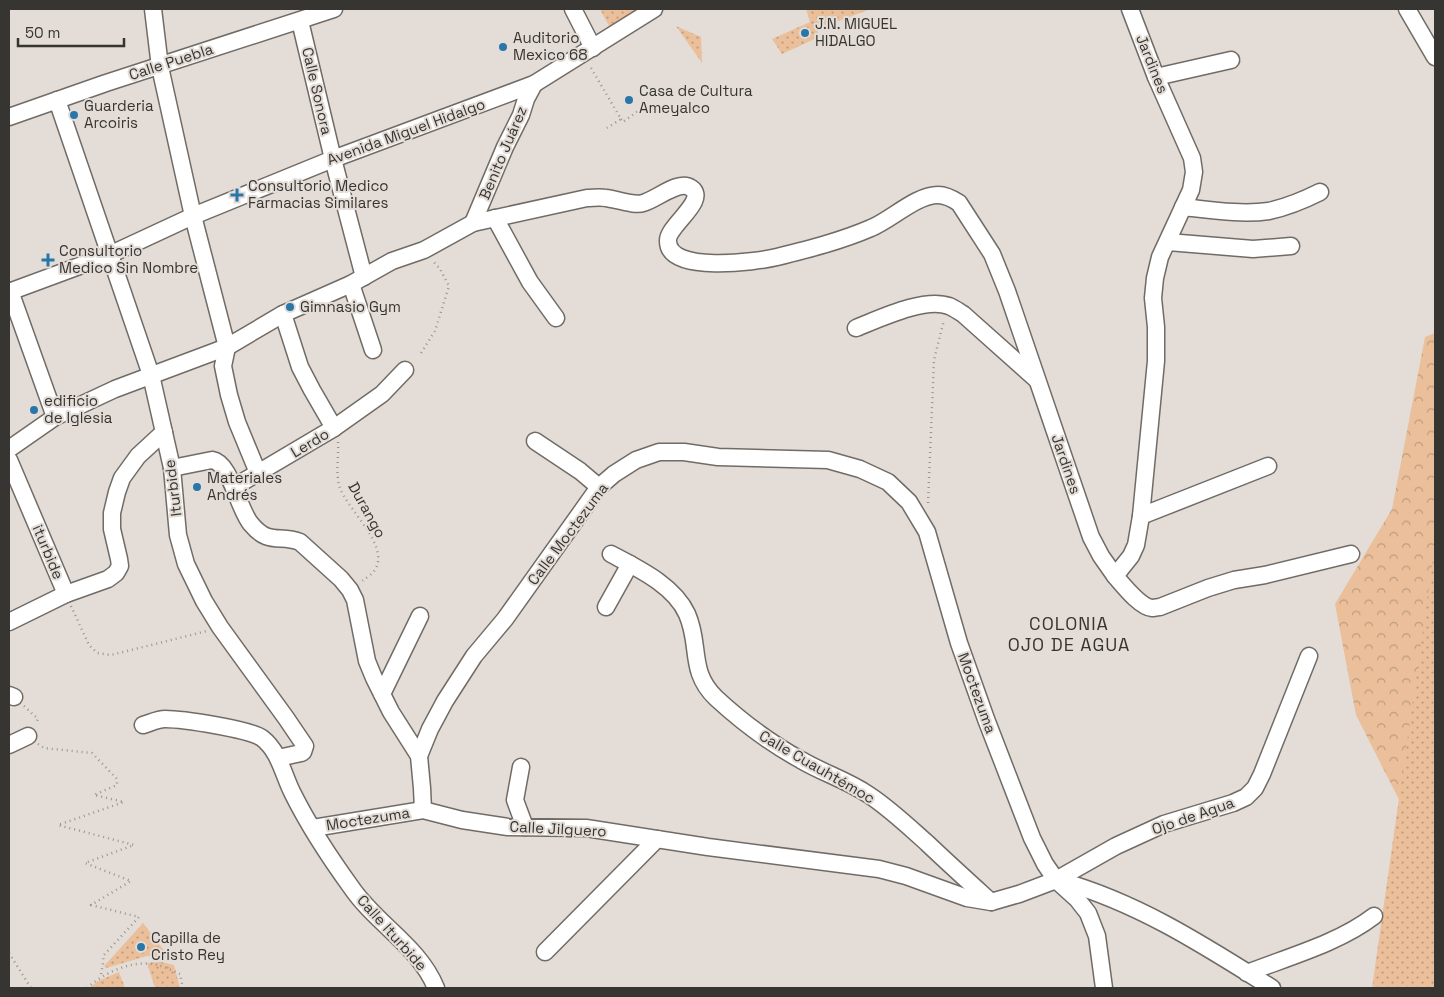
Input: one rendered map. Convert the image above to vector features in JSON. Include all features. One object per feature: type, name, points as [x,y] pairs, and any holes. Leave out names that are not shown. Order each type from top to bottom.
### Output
[{"type":"street","points":[[153,9],[160,66],[194,216],[227,347],[223,366],[229,395],[237,422],[258,473]]},
{"type":"street","points":[[572,9],[593,48]]},
{"type":"street","name":"Avenida Miguel Hidalgo","points":[[9,291],[109,255],[194,216],[333,159],[534,84],[654,9]]},
{"type":"street","name":"Jardines","points":[[495,218],[587,198],[603,198],[642,204],[680,186],[689,186],[694,190],[696,196],[693,205],[672,229],[667,238],[668,247],[674,255],[685,260],[713,264],[775,257],[849,238],[874,227],[928,197],[938,195],[951,198],[959,203],[992,254],[1039,382],[1091,537],[1115,576],[1131,556],[1136,545],[1141,516],[1156,361],[1155,278],[1160,257],[1191,190],[1194,172],[1192,158],[1156,77],[1130,9]]},
{"type":"street","points":[[1407,9],[1435,57]]},
{"type":"street","name":"Calle Puebla","points":[[9,117],[300,21],[328,10]]},
{"type":"street","name":"Calle Sonora","points":[[300,21],[333,159],[373,350]]},
{"type":"street","points":[[1156,77],[1231,60]]},
{"type":"street","name":"Benito Juárez","points":[[473,223],[534,84]]},
{"type":"street","name":"Iturbide","points":[[57,100],[151,375],[172,468],[178,535],[186,564],[204,602],[220,627],[305,746],[301,753],[278,758]]},
{"type":"street","points":[[1183,207],[1236,212],[1268,211],[1301,202],[1320,192]]},
{"type":"street","points":[[9,449],[55,417],[151,375],[227,347],[283,314],[358,280],[392,261],[424,250],[473,223],[495,218],[530,282],[556,318]]},
{"type":"street","points":[[1168,242],[1254,249],[1291,246]]},
{"type":"street","points":[[9,291],[55,417]]},
{"type":"street","points":[[856,328],[922,305],[939,304],[949,306],[962,314],[1039,382]]},
{"type":"street","points":[[283,314],[300,367],[334,428]]},
{"type":"street","name":"Lerdo","points":[[234,487],[334,428],[382,394],[405,370]]},
{"type":"street","points":[[9,622],[66,594],[108,579],[116,574],[120,566],[112,529],[112,513],[117,492],[122,478],[138,456],[164,432]]},
{"type":"street","points":[[536,441],[580,471],[599,487]]},
{"type":"street","name":"Calle Moctezuma","points":[[419,756],[430,728],[474,656],[504,619],[599,487],[636,460],[659,452],[684,452],[718,456],[828,460],[860,469],[888,482],[909,502]]},
{"type":"street","name":"iturbide","points":[[9,460],[66,594]]},
{"type":"street","points":[[172,468],[212,460],[217,461],[222,465],[234,487],[243,514],[252,526],[265,536],[276,540],[294,540],[306,547],[341,579],[350,590],[355,600],[367,661],[382,694],[419,756],[423,810]]},
{"type":"street","points":[[1141,516],[1268,466]]},
{"type":"street","name":"Moctezuma","points":[[909,502],[927,532],[958,643],[1032,838],[1044,864],[1056,880],[1077,899],[1088,914],[1097,936],[1104,988]]},
{"type":"street","name":"Calle Cuauhtémoc","points":[[611,554],[662,585],[678,601],[687,614],[693,633],[699,674],[705,686],[715,697],[753,730],[803,761],[843,779],[870,795],[902,821],[991,902]]},
{"type":"street","points":[[1115,576],[1139,602],[1144,606],[1152,608],[1234,580],[1265,575],[1351,554]]},
{"type":"street","points":[[606,607],[630,564]]},
{"type":"street","points":[[382,694],[420,616]]},
{"type":"street","name":"Ojo de Agua","points":[[1056,880],[1116,846],[1164,824],[1233,803],[1246,797],[1255,788],[1262,774],[1309,656]]},
{"type":"street","points":[[143,725],[163,719],[189,720],[261,737],[278,758],[292,792],[313,828]]},
{"type":"street","points":[[9,746],[28,736]]},
{"type":"street","points":[[521,766],[515,800],[525,827]]},
{"type":"street","name":"Moctezuma","points":[[313,828],[423,810]]},
{"type":"street","name":"Calle Jilguero","points":[[423,810],[462,820],[508,827],[586,828],[880,869],[906,876],[967,898],[991,902],[1056,880]]},
{"type":"street","name":"Calle Iturbide","points":[[313,828],[351,888],[368,909],[416,955],[430,975],[436,988]]},
{"type":"street","points":[[545,952],[657,839]]},
{"type":"street","points":[[1056,880],[1091,890],[1131,906],[1189,936],[1272,988]]},
{"type":"street","points":[[1247,972],[1344,936],[1374,916]]},
{"type":"path","points":[[591,68],[623,122],[642,108]]},
{"type":"path","points":[[607,128],[621,119]]},
{"type":"path","points":[[421,353],[435,331],[449,286],[440,268],[424,250]]},
{"type":"path","points":[[928,503],[934,360],[941,326],[949,306]]},
{"type":"path","name":"Durango","points":[[334,428],[338,441],[340,489],[370,535],[376,547],[378,558],[376,568],[371,574],[350,590]]},
{"type":"path","name":"iturbide","points":[[66,594],[89,645],[97,653],[111,655],[220,627]]},
{"type":"path","points":[[11,696],[38,719],[28,736],[44,748],[92,753],[117,779],[117,785],[94,795],[124,802],[58,825],[134,844],[85,863],[132,881],[91,904],[139,917],[104,956],[101,977]]},
{"type":"path","points":[[9,953],[31,988]]},
{"type":"path","points":[[87,988],[109,972],[135,964],[158,965],[180,974],[183,988]]},
{"type":"green space","points":[[600,9],[639,9],[610,28]]},
{"type":"green space","points":[[806,9],[871,9],[817,29],[819,37],[782,54],[772,39],[810,22]]},
{"type":"green space","points":[[676,26],[701,37],[702,63]]},
{"type":"green space","points":[[1435,333],[1435,988],[1417,835],[1356,715],[1335,604],[1392,509],[1425,337]]},
{"type":"green space","points":[[1435,545],[1435,988],[1372,988]]},
{"type":"green space","points":[[143,923],[170,958],[147,956],[106,968],[104,966]]},
{"type":"green space","points":[[161,962],[174,965],[180,988],[155,988],[147,963]]},
{"type":"green space","points":[[119,972],[125,988],[89,988],[98,981]]},
{"type":"place","name":"J.N. MIGUEL HIDALGO","points":[[805,33]]},
{"type":"place","name":"Auditorio Mexico 68","points":[[503,47]]},
{"type":"place","name":"Casa de Cultura Ameyalco","points":[[629,100]]},
{"type":"place","name":"Guarderia Arcoiris","points":[[74,115]]},
{"type":"place","name":"Consultorio Medico Farmacias Similares","points":[[237,195]]},
{"type":"place","name":"Consultorio Medico Sin Nombre","points":[[48,260]]},
{"type":"place","name":"Gimnasio Gym","points":[[290,307]]},
{"type":"place","name":"edificio de Iglesia","points":[[34,410]]},
{"type":"place","name":"Materiales Andrés","points":[[197,487]]},
{"type":"place","name":"Capilla de Cristo Rey","points":[[141,947]]},
{"type":"district","name":"COLONIA OJO DE AGUA","points":[[1069,634]]}]
